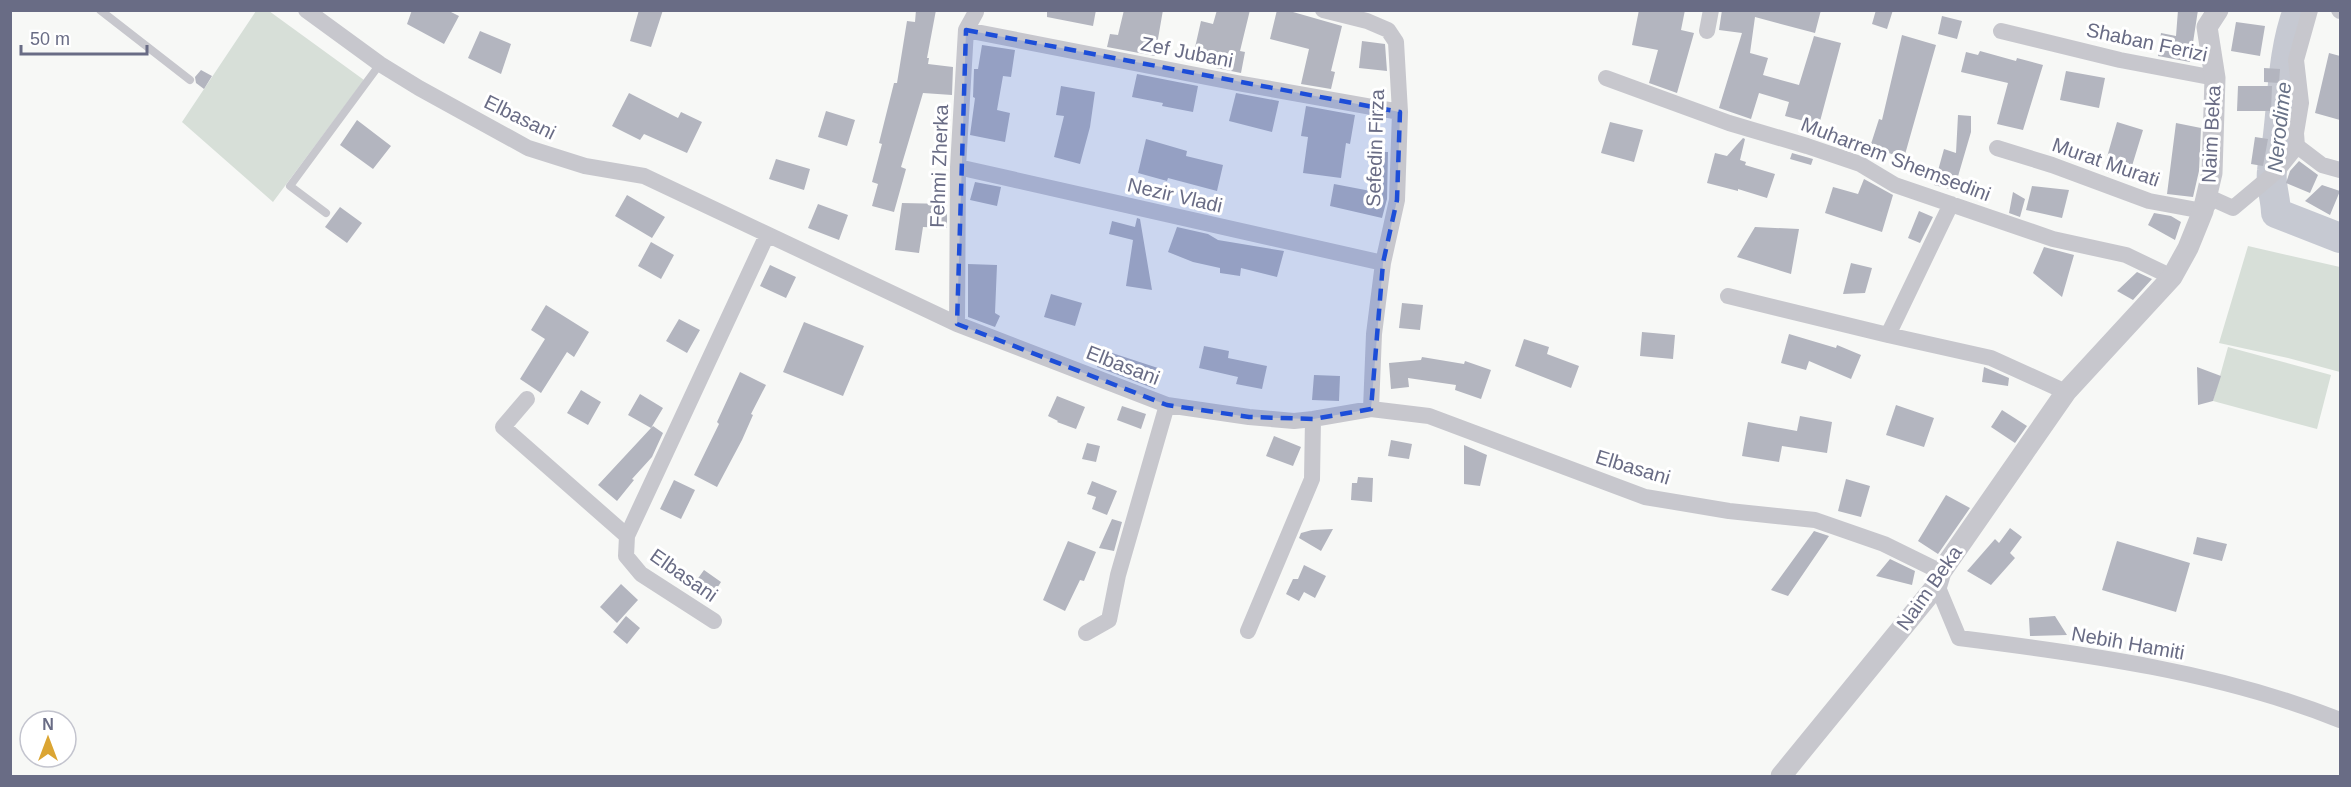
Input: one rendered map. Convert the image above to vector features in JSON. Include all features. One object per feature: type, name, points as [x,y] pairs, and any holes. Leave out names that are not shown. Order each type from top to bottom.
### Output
[{"type":"street","name":"Elbasani","points":[[306,10],[380,64],[528,148],[585,166],[644,176],[957,324],[1167,405],[1294,421],[1313,420],[1371,408],[1429,416],[1645,497],[1729,511],[1815,520],[1884,544],[1939,578]]},
{"type":"street","name":"Sefedin Firza","points":[[1323,10],[1367,21],[1388,30],[1396,42],[1400,112],[1397,200],[1383,263],[1374,334],[1371,408]]},
{"type":"street","points":[[1707,31],[1711,10]]},
{"type":"street","name":"Naim Beka","points":[[1781,777],[1939,578],[2066,392],[2172,277],[2188,248],[2203,211],[2212,173],[2214,78],[2207,27],[2218,10]]},
{"type":"street","points":[[2203,211],[2213,199],[2233,208],[2277,171],[2297,146],[2296,133],[2301,103],[2296,60],[2310,10]]},
{"type":"street","name":"Fehmi Zherka","points":[[957,324],[958,167],[966,30],[976,12]]},
{"type":"street","name":"Zef Jubani","points":[[966,30],[1400,112]]},
{"type":"street","name":"Shaban Ferizi","points":[[2001,31],[2120,60],[2214,78]]},
{"type":"street","name":"Muharrem Shemsedini","points":[[1606,78],[1729,123],[1860,164],[1895,185],[2053,238],[2126,255],[2172,277]]},
{"type":"street","points":[[2297,146],[2322,165],[2340,170]]},
{"type":"street","name":"Murat Murati","points":[[1997,148],[2052,165],[2149,201],[2203,211]]},
{"type":"street","name":"Nezir Vladi","points":[[958,167],[1383,263]]},
{"type":"street","points":[[1888,335],[1952,204]]},
{"type":"street","points":[[527,399],[503,426],[627,536],[767,235]]},
{"type":"street","points":[[1728,296],[1991,358],[2066,392]]},
{"type":"street","name":"Elbasani","points":[[1086,633],[1109,620],[1118,575],[1167,405]]},
{"type":"street","points":[[1248,630],[1312,479],[1313,420]]},
{"type":"street","name":"Elbasani","points":[[627,536],[626,556],[641,574],[714,621]]},
{"type":"street","name":"Nebih Hamiti","points":[[1939,578],[1959,638],[2160,669],[2249,690],[2307,707],[2340,720]]},
{"type":"lane","points":[[100,10],[190,80]]},
{"type":"lane","points":[[326,213],[290,186],[380,64]]},
{"type":"highlighted area","points":[[966,30],[1400,112],[1397,200],[1383,263],[1371,409],[1313,419],[1249,417],[1167,405],[957,324]]},
{"type":"shaded area","points":[[256,11],[269,11],[364,80],[273,202],[182,122]]},
{"type":"shaded area","points":[[2248,246],[2340,267],[2340,372],[2219,343]]},
{"type":"shaded area","points":[[2228,347],[2331,375],[2317,429],[2213,401]]},
{"type":"building","points":[[412,10],[447,10],[459,16],[444,44],[407,24]]},
{"type":"building","points":[[639,10],[663,10],[651,47],[630,41]]},
{"type":"building","points":[[916,10],[936,10],[927,58],[929,58],[928,64],[953,67],[952,95],[923,93],[901,167],[906,169],[894,212],[872,206],[878,184],[872,182],[894,83],[897,83],[907,21],[915,22]]},
{"type":"building","points":[[1047,10],[1096,10],[1093,26],[1047,17]]},
{"type":"building","points":[[1124,10],[1163,10],[1155,56],[1107,47],[1110,34],[1118,35]]},
{"type":"building","points":[[1217,10],[1250,10],[1240,51],[1245,52],[1241,73],[1216,68],[1219,58],[1194,52],[1201,21],[1213,24]]},
{"type":"building","points":[[1277,10],[1286,10],[1342,26],[1331,71],[1335,72],[1331,89],[1301,84],[1309,49],[1270,39]]},
{"type":"building","points":[[1639,10],[1685,10],[1681,30],[1694,33],[1677,93],[1649,83],[1658,50],[1632,45]]},
{"type":"building","points":[[1722,10],[1821,10],[1815,33],[1755,17],[1750,53],[1768,58],[1763,75],[1799,85],[1814,36],[1841,43],[1819,125],[1785,116],[1789,102],[1759,93],[1751,119],[1719,108],[1742,33],[1719,30]]},
{"type":"building","points":[[1876,10],[1893,10],[1887,29],[1872,24]]},
{"type":"building","points":[[2178,10],[2198,10],[2190,62],[2158,56],[2161,33],[2176,36]]},
{"type":"building","points":[[1942,16],[1962,21],[1957,39],[1938,34]]},
{"type":"building","points":[[2236,22],[2265,26],[2260,56],[2231,51]]},
{"type":"building","points":[[480,31],[511,44],[501,74],[468,58]]},
{"type":"building","points":[[1902,35],[1936,45],[1904,158],[1870,147],[1879,119],[1882,120]]},
{"type":"building","points":[[1362,41],[1385,44],[1387,71],[1359,68]]},
{"type":"building","points":[[982,45],[1015,50],[1011,77],[1003,76],[997,110],[1010,113],[1005,142],[970,135],[975,98],[973,97],[974,69],[978,69]]},
{"type":"building","points":[[1980,51],[2016,61],[2017,58],[2043,65],[2023,130],[1997,124],[2008,83],[1961,72],[1966,52],[1978,55]]},
{"type":"building","points":[[2329,53],[2340,56],[2340,120],[2315,113]]},
{"type":"building","points":[[2264,68],[2280,69],[2279,83],[2264,82]]},
{"type":"building","points":[[201,70],[212,76],[204,89],[196,83],[195,77]]},
{"type":"building","points":[[2066,71],[2105,78],[2099,108],[2060,100]]},
{"type":"building","points":[[1137,74],[1198,86],[1193,112],[1132,97]]},
{"type":"building","points":[[1061,86],[1095,92],[1090,127],[1080,164],[1054,157],[1064,116],[1056,115]]},
{"type":"building","points":[[2238,86],[2272,86],[2271,111],[2237,111]]},
{"type":"building","points":[[629,93],[678,118],[681,112],[702,122],[687,153],[644,134],[640,140],[612,126]]},
{"type":"building","points":[[1236,93],[1279,101],[1272,132],[1229,121]]},
{"type":"building","points":[[1306,106],[1355,115],[1350,144],[1346,143],[1341,178],[1303,173],[1308,137],[1301,136]]},
{"type":"building","points":[[826,111],[855,120],[847,146],[818,137]]},
{"type":"building","points":[[1958,115],[1971,116],[1971,132],[1954,190],[1934,185],[1944,149],[1956,153]]},
{"type":"building","points":[[357,120],[391,146],[373,169],[340,145]]},
{"type":"building","points":[[1610,122],[1643,130],[1634,162],[1601,153]]},
{"type":"building","points":[[2117,122],[2143,130],[2128,179],[2103,171]]},
{"type":"building","points":[[2176,123],[2201,128],[2199,171],[2193,197],[2167,194]]},
{"type":"building","points":[[2255,137],[2268,139],[2263,166],[2251,164]]},
{"type":"building","points":[[1743,138],[1745,139],[1740,160],[1746,162],[1745,165],[1775,174],[1767,198],[1707,183],[1715,153],[1727,156]]},
{"type":"building","points":[[1146,139],[1187,151],[1186,156],[1223,165],[1217,191],[1138,173]]},
{"type":"building","points":[[1380,152],[1388,152],[1387,199],[1382,218],[1330,206],[1334,184],[1376,192]]},
{"type":"building","points":[[1792,153],[1813,159],[1811,165],[1790,159]]},
{"type":"building","points":[[776,159],[810,169],[804,190],[769,179]]},
{"type":"building","points":[[2299,161],[2318,175],[2310,193],[2286,183],[2290,171]]},
{"type":"building","points":[[1864,179],[1893,195],[1882,232],[1825,213],[1833,187],[1858,194]]},
{"type":"building","points":[[975,182],[1001,187],[997,206],[970,200]]},
{"type":"building","points":[[2322,185],[2340,191],[2330,215],[2305,201]]},
{"type":"building","points":[[2032,186],[2069,190],[2062,218],[2026,210]]},
{"type":"building","points":[[2013,192],[2025,199],[2020,217],[2009,213]]},
{"type":"building","points":[[627,195],[665,217],[652,238],[615,216]]},
{"type":"building","points":[[902,203],[947,204],[947,228],[923,227],[919,253],[895,250]]},
{"type":"building","points":[[818,204],[848,215],[839,240],[808,228]]},
{"type":"building","points":[[340,207],[362,223],[347,243],[325,227]]},
{"type":"building","points":[[1919,211],[1933,217],[1920,243],[1908,238]]},
{"type":"building","points":[[2154,213],[2171,216],[2181,222],[2175,240],[2148,225]]},
{"type":"building","points":[[1137,218],[1140,219],[1152,290],[1126,286],[1133,240],[1109,234],[1112,221],[1135,227]]},
{"type":"building","points":[[1177,227],[1208,234],[1218,240],[1284,251],[1277,277],[1241,268],[1240,276],[1220,273],[1220,268],[1193,262],[1168,252]]},
{"type":"building","points":[[1755,227],[1799,229],[1791,274],[1737,257]]},
{"type":"building","points":[[651,242],[674,255],[661,279],[638,266]]},
{"type":"building","points":[[2044,247],[2074,255],[2062,297],[2033,273]]},
{"type":"building","points":[[1851,263],[1872,268],[1865,293],[1843,294]]},
{"type":"building","points":[[968,264],[997,265],[995,313],[1000,316],[995,327],[968,317]]},
{"type":"building","points":[[770,265],[796,277],[786,298],[760,286]]},
{"type":"building","points":[[2137,272],[2152,279],[2133,300],[2117,291]]},
{"type":"building","points":[[1051,294],[1082,303],[1075,326],[1044,317]]},
{"type":"building","points":[[1402,303],[1423,305],[1420,330],[1399,328]]},
{"type":"building","points":[[546,305],[589,332],[574,357],[567,352],[541,393],[520,379],[545,339],[531,330]]},
{"type":"building","points":[[679,319],[700,330],[687,353],[666,341]]},
{"type":"building","points":[[804,322],[864,346],[843,396],[783,372]]},
{"type":"building","points":[[1642,332],[1675,335],[1673,359],[1640,356]]},
{"type":"building","points":[[1789,334],[1836,348],[1837,345],[1861,355],[1851,379],[1809,361],[1806,370],[1781,363]]},
{"type":"building","points":[[1524,339],[1549,347],[1547,354],[1579,366],[1571,388],[1515,366]]},
{"type":"building","points":[[1204,346],[1229,351],[1228,358],[1267,366],[1262,389],[1236,384],[1238,377],[1199,368]]},
{"type":"building","points":[[1103,350],[1161,369],[1155,389],[1097,367]]},
{"type":"building","points":[[1422,357],[1464,364],[1465,361],[1491,370],[1481,399],[1455,390],[1456,385],[1408,378],[1409,387],[1391,389],[1389,363],[1421,360]]},
{"type":"building","points":[[1984,367],[2009,378],[2008,386],[1982,382]]},
{"type":"building","points":[[2197,367],[2221,376],[2213,401],[2198,405]]},
{"type":"building","points":[[740,372],[766,385],[751,414],[753,415],[742,440],[717,487],[694,475],[719,424],[717,422]]},
{"type":"building","points":[[1314,375],[1340,376],[1339,401],[1312,400]]},
{"type":"building","points":[[581,390],[601,402],[588,425],[567,413]]},
{"type":"building","points":[[640,394],[663,408],[651,428],[628,415]]},
{"type":"building","points":[[1057,396],[1085,407],[1076,429],[1048,416]]},
{"type":"building","points":[[1896,405],[1934,418],[1924,447],[1886,435]]},
{"type":"building","points":[[1122,406],[1146,414],[1141,429],[1117,420]]},
{"type":"building","points":[[2002,410],[2027,426],[2015,443],[1991,427]]},
{"type":"building","points":[[1800,416],[1832,422],[1827,453],[1782,446],[1779,462],[1742,456],[1748,422],[1797,431]]},
{"type":"building","points":[[653,426],[663,433],[652,457],[632,479],[634,480],[617,501],[598,485]]},
{"type":"building","points":[[1274,436],[1301,447],[1293,466],[1266,456]]},
{"type":"building","points":[[1391,440],[1412,444],[1409,459],[1388,456]]},
{"type":"building","points":[[1087,443],[1100,446],[1096,462],[1082,459]]},
{"type":"building","points":[[1464,445],[1487,455],[1480,486],[1464,484]]},
{"type":"building","points":[[1358,477],[1373,478],[1372,502],[1351,500],[1352,483],[1357,483]]},
{"type":"building","points":[[1846,479],[1870,486],[1861,517],[1838,511]]},
{"type":"building","points":[[674,480],[695,490],[681,519],[660,509]]},
{"type":"building","points":[[1092,481],[1117,491],[1107,515],[1092,509],[1096,497],[1087,494]]},
{"type":"building","points":[[1946,495],[1970,508],[1938,554],[1918,541]]},
{"type":"building","points":[[1112,519],[1122,522],[1114,551],[1099,548]]},
{"type":"building","points":[[2010,528],[2022,537],[2010,553],[2015,558],[1991,585],[1967,571],[1995,539],[1999,543]]},
{"type":"building","points":[[1333,529],[1321,551],[1299,538],[1301,533],[1312,530]]},
{"type":"building","points":[[1814,531],[1829,536],[1788,596],[1771,590]]},
{"type":"building","points":[[2197,537],[2227,544],[2222,561],[2193,554]]},
{"type":"building","points":[[1068,541],[1096,552],[1084,581],[1080,580],[1065,611],[1043,600]]},
{"type":"building","points":[[2117,541],[2190,563],[2176,612],[2102,590]]},
{"type":"building","points":[[1890,559],[1915,571],[1912,585],[1876,576]]},
{"type":"building","points":[[1304,565],[1326,576],[1315,598],[1304,592],[1299,601],[1286,594],[1293,579],[1298,579]]},
{"type":"building","points":[[704,570],[721,582],[712,596],[694,584]]},
{"type":"building","points":[[621,584],[638,600],[617,623],[600,607]]},
{"type":"building","points":[[626,616],[640,628],[627,644],[613,632]]},
{"type":"building","points":[[2055,616],[2067,635],[2030,636],[2029,618]]},
{"type":"waterway","name":"Nerodime","points":[[2298,10],[2286,56],[2272,171],[2276,213],[2340,238]]}]
